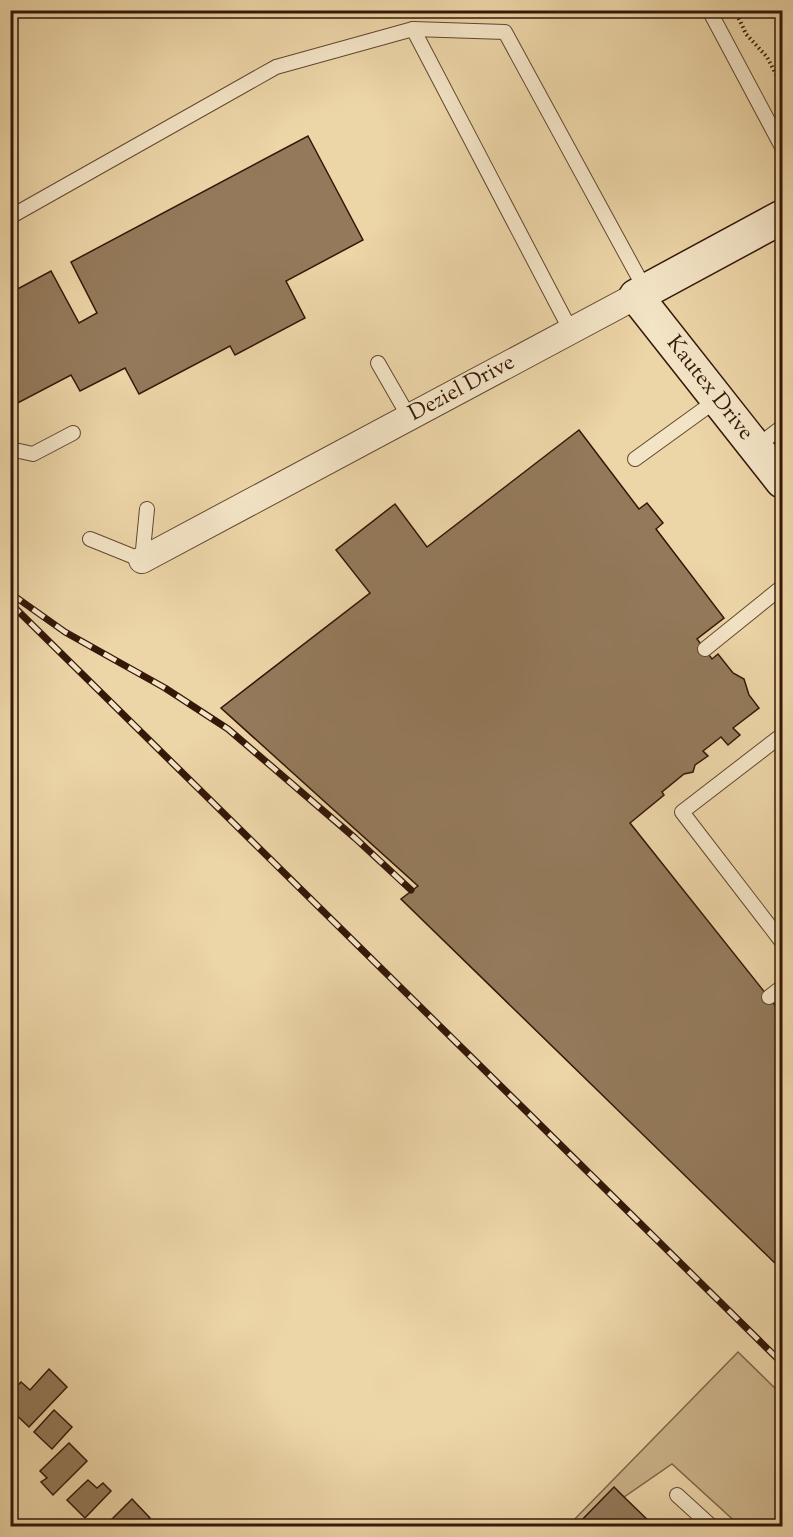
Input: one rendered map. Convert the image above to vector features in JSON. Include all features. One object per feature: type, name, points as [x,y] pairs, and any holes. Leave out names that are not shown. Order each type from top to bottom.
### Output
[{"type":"street","name":"Deziel Drive","points":[[142,560],[783,217]]},
{"type":"street","name":"Kautex Drive","points":[[641,293],[718,399],[783,481]]},
{"type":"lane","points":[[709,10],[783,147]]},
{"type":"lane","points":[[413,29],[570,331]]},
{"type":"lane","points":[[10,217],[276,67],[413,29],[506,32],[641,293]]},
{"type":"lane","points":[[378,363],[409,417]]},
{"type":"lane","points":[[635,459],[718,399]]},
{"type":"lane","points":[[756,447],[783,427]]},
{"type":"lane","points":[[10,449],[33,454],[73,433]]},
{"type":"lane","points":[[90,539],[142,560],[147,509]]},
{"type":"lane","points":[[705,649],[783,587]]},
{"type":"lane","points":[[783,735],[682,812],[783,942]]},
{"type":"lane","points":[[769,997],[783,987]]},
{"type":"lane","points":[[676,1495],[711,1527]]},
{"type":"path","points":[[735,10],[746,34],[767,57],[783,86]]},
{"type":"shaded area","points":[[738,1352],[782,1395],[782,1526],[740,1526],[672,1464],[624,1497],[614,1488],[576,1526],[568,1526]]},
{"type":"building","points":[[308,136],[363,240],[286,281],[305,318],[235,355],[230,346],[139,394],[125,368],[80,391],[71,375],[10,407],[10,293],[51,271],[79,323],[97,313],[71,262]]},
{"type":"building","points":[[579,430],[639,509],[647,503],[663,523],[656,529],[724,618],[697,639],[712,659],[718,654],[733,673],[744,679],[749,695],[759,708],[733,728],[740,735],[728,745],[721,737],[703,751],[708,756],[695,765],[693,772],[684,774],[662,792],[664,795],[630,823],[782,1014],[781,1269],[401,899],[418,886],[221,708],[370,593],[336,550],[395,504],[427,547]]},
{"type":"building","points":[[49,1369],[67,1387],[29,1427],[10,1409],[15,1404],[10,1400],[10,1393],[21,1382],[30,1390]]},
{"type":"building","points":[[54,1410],[72,1427],[52,1449],[34,1432]]},
{"type":"building","points":[[69,1443],[87,1461],[53,1495],[41,1482],[47,1478],[40,1471]]},
{"type":"building","points":[[88,1480],[97,1488],[103,1483],[111,1491],[85,1518],[67,1500]]},
{"type":"building","points":[[614,1487],[624,1497],[654,1526],[576,1526]]},
{"type":"building","points":[[132,1499],[150,1518],[142,1526],[105,1526]]},
{"type":"railway","points":[[10,593],[65,632],[165,688],[228,729],[355,838],[411,890]]},
{"type":"railway","points":[[10,603],[782,1363]]}]
